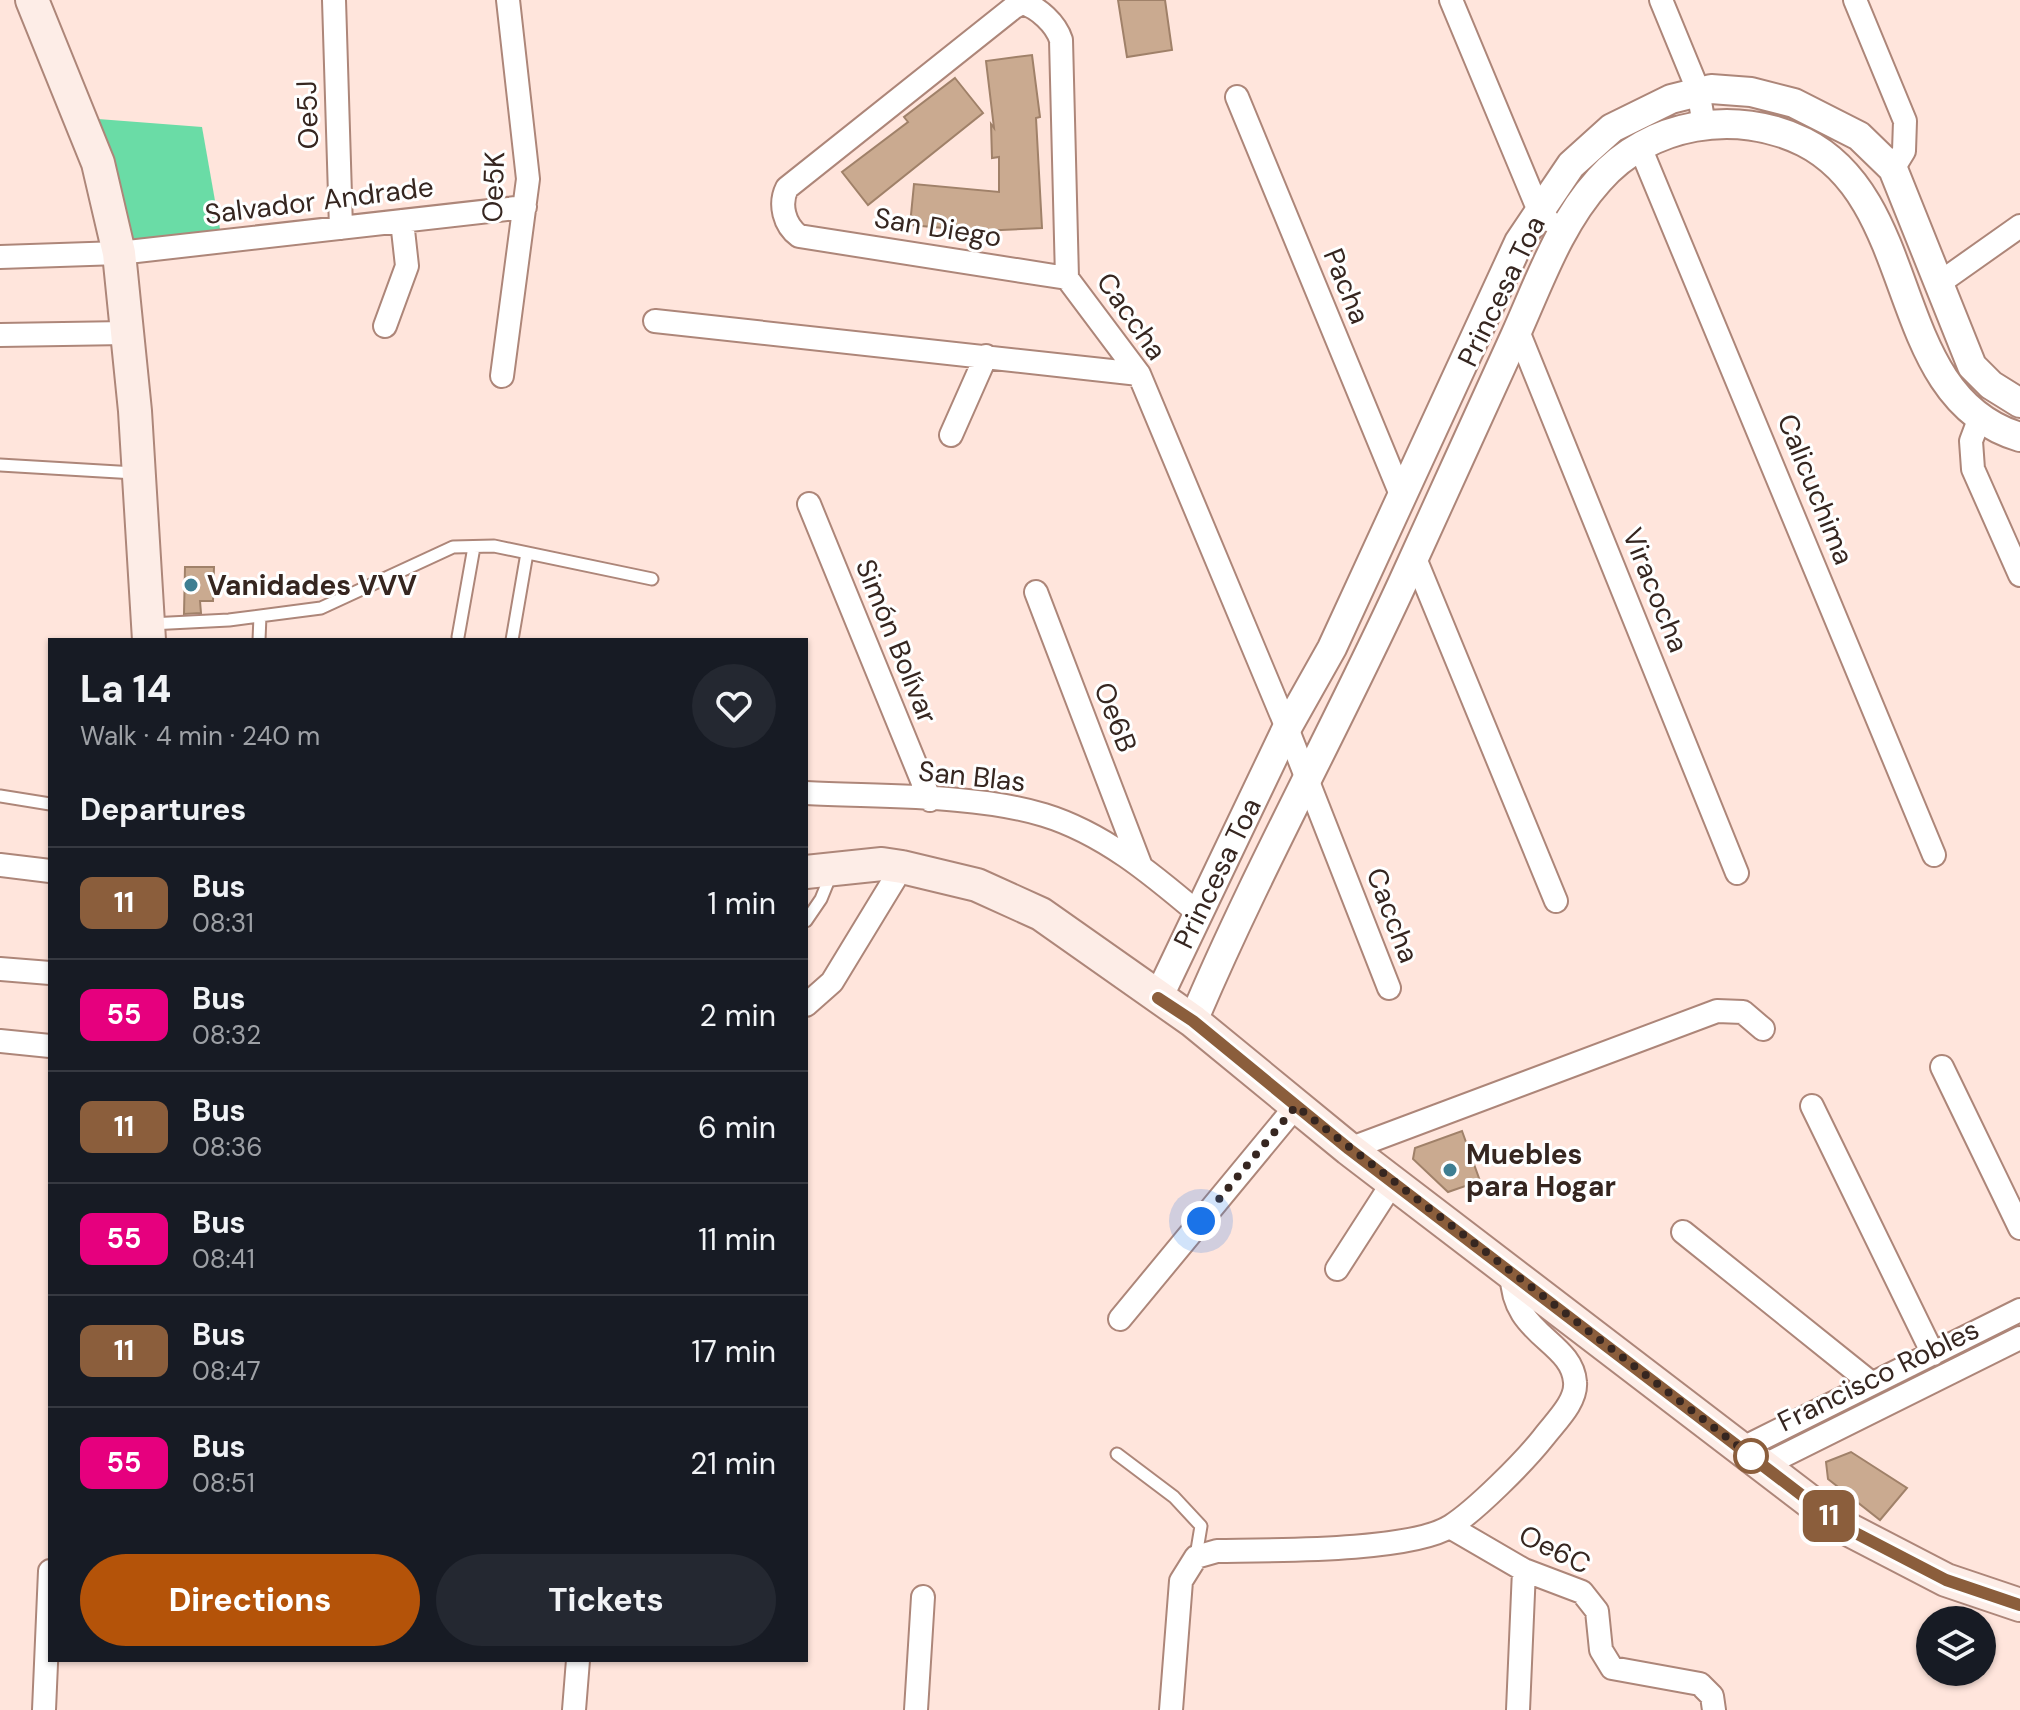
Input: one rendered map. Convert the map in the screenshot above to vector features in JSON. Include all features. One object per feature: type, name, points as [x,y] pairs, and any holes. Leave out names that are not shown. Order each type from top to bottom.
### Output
[{"type":"main road","points":[[32,0],[98,163],[119,253],[148,632]]},
{"type":"main road","points":[[820,870],[882,864],[902,867],[977,885],[1041,914],[1193,1021],[1349,1149],[1842,1526],[1946,1580],[2020,1605]]},
{"type":"street","name":"Oe5J","points":[[334,0],[341,228]]},
{"type":"street","name":"Oe5K","points":[[502,376],[525,207],[527,165],[508,0]]},
{"type":"street","points":[[1451,0],[1539,211],[1563,236]]},
{"type":"street","points":[[1661,0],[1698,90],[1704,125]]},
{"type":"street","points":[[1855,0],[1905,121],[1904,151],[1893,169]]},
{"type":"street","name":"Caccha","points":[[799,236],[788,223],[783,206],[787,188],[1022,3],[1030,5],[1054,26],[1061,40],[1067,278],[1139,374],[1287,728],[1389,988]]},
{"type":"street","name":"Princesa Toa","points":[[1158,998],[1287,728],[1332,648],[1514,253],[1571,165],[1612,128],[1642,111],[1698,90],[1751,92],[1794,103],[1859,136],[1893,169],[1972,366],[1991,385],[2020,403]]},
{"type":"street","name":"Pacha","points":[[1237,97],[1402,497]]},
{"type":"street","name":"Princesa Toa","points":[[1193,1021],[1227,941],[1307,781],[1563,236],[1599,179],[1640,147],[1660,135],[1704,125],[1780,133],[1807,144],[1841,170],[1876,220],[1920,330],[1951,391],[1980,417],[2020,437]]},
{"type":"street","name":"Calicuchima","points":[[1640,147],[1934,855]]},
{"type":"street","name":"Salvador Andrade","points":[[0,257],[119,253],[525,207]]},
{"type":"street","points":[[385,326],[407,266],[402,221]]},
{"type":"street","points":[[1938,284],[2020,226]]},
{"type":"street","name":"San Diego","points":[[799,236],[1067,278]]},
{"type":"street","points":[[655,321],[1139,374]]},
{"type":"street","name":"Viracocha","points":[[1518,331],[1737,873]]},
{"type":"street","points":[[0,335],[126,333]]},
{"type":"street","points":[[951,435],[986,356]]},
{"type":"street","points":[[1980,417],[1971,441],[1973,469],[2020,575]]},
{"type":"street","name":"Simón Bolívar","points":[[809,504],[930,800]]},
{"type":"street","points":[[1414,556],[1556,901]]},
{"type":"street","name":"Oe6B","points":[[1036,592],[1140,864]]},
{"type":"street","name":"San Blas","points":[[808,793],[1010,806],[1046,815],[1140,864],[1198,913]]},
{"type":"street","points":[[0,865],[48,871]]},
{"type":"street","points":[[808,1003],[832,982],[902,867]]},
{"type":"street","points":[[0,969],[48,973]]},
{"type":"street","points":[[1349,1149],[1717,1011],[1743,1012],[1763,1029]]},
{"type":"street","points":[[0,1041],[48,1046]]},
{"type":"street","points":[[1942,1067],[2020,1228]]},
{"type":"street","points":[[1120,1319],[1296,1106]]},
{"type":"street","points":[[1812,1106],[1933,1354]]},
{"type":"street","points":[[1337,1269],[1393,1182]]},
{"type":"street","points":[[1683,1232],[1871,1383]]},
{"type":"street","points":[[1171,1710],[1181,1581],[1196,1557],[1217,1551],[1363,1545],[1411,1538],[1450,1527],[1535,1448],[1574,1394],[1575,1379],[1569,1365],[1517,1309],[1511,1291],[1512,1271]]},
{"type":"street","points":[[1753,1457],[1871,1383],[2020,1310]]},
{"type":"street","name":"Francisco Robles","points":[[1753,1457],[2020,1338]]},
{"type":"street","name":"Oe6C","points":[[1450,1527],[1524,1570],[1582,1592],[1597,1611],[1601,1650],[1612,1668],[1700,1684],[1712,1696],[1714,1710]]},
{"type":"street","points":[[1518,1710],[1524,1570]]},
{"type":"street","points":[[916,1710],[923,1597]]},
{"type":"street","points":[[44,1710],[48,1617]]},
{"type":"street","points":[[574,1710],[578,1662]]},
{"type":"lane","points":[[0,465],[138,473]]},
{"type":"lane","points":[[148,632],[321,608],[453,547],[494,546],[652,579]]},
{"type":"lane","points":[[458,637],[474,547]]},
{"type":"lane","points":[[512,638],[527,553]]},
{"type":"lane","points":[[259,638],[260,616]]},
{"type":"lane","points":[[0,796],[48,804]]},
{"type":"lane","points":[[808,918],[821,899],[820,870]]},
{"type":"lane","points":[[1117,1454],[1190,1511],[1201,1526],[1196,1557]]},
{"type":"green space","points":[[98,119],[202,127],[220,229],[126,241]]},
{"type":"building","points":[[1118,0],[1165,0],[1172,50],[1127,57]]},
{"type":"building","points":[[1032,55],[1040,117],[1036,118],[1042,228],[979,231],[910,225],[914,184],[999,192],[999,157],[992,158],[991,124],[994,128],[986,61]]},
{"type":"building","points":[[955,78],[983,113],[868,205],[842,172],[908,122],[904,117]]},
{"type":"building","points":[[185,567],[214,567],[213,601],[200,601],[201,613],[184,614]]},
{"type":"building","name":"Muebles para Hogar","points":[[1462,1131],[1480,1181],[1448,1192],[1413,1159],[1415,1148]]},
{"type":"building","points":[[1851,1452],[1907,1488],[1880,1520],[1828,1479],[1826,1462]]},
{"type":"bus line","name":"11","points":[[1158,998],[1193,1021],[1349,1149],[1842,1526],[1946,1580],[2020,1605]]},
{"type":"place","name":"Vanidades VVV","points":[[191,585]]},
{"type":"place","name":"Muebles para Hogar","points":[[1450,1170]]},
{"type":"route","points":[[1201,1221],[1296,1106],[1751,1456]]}]
